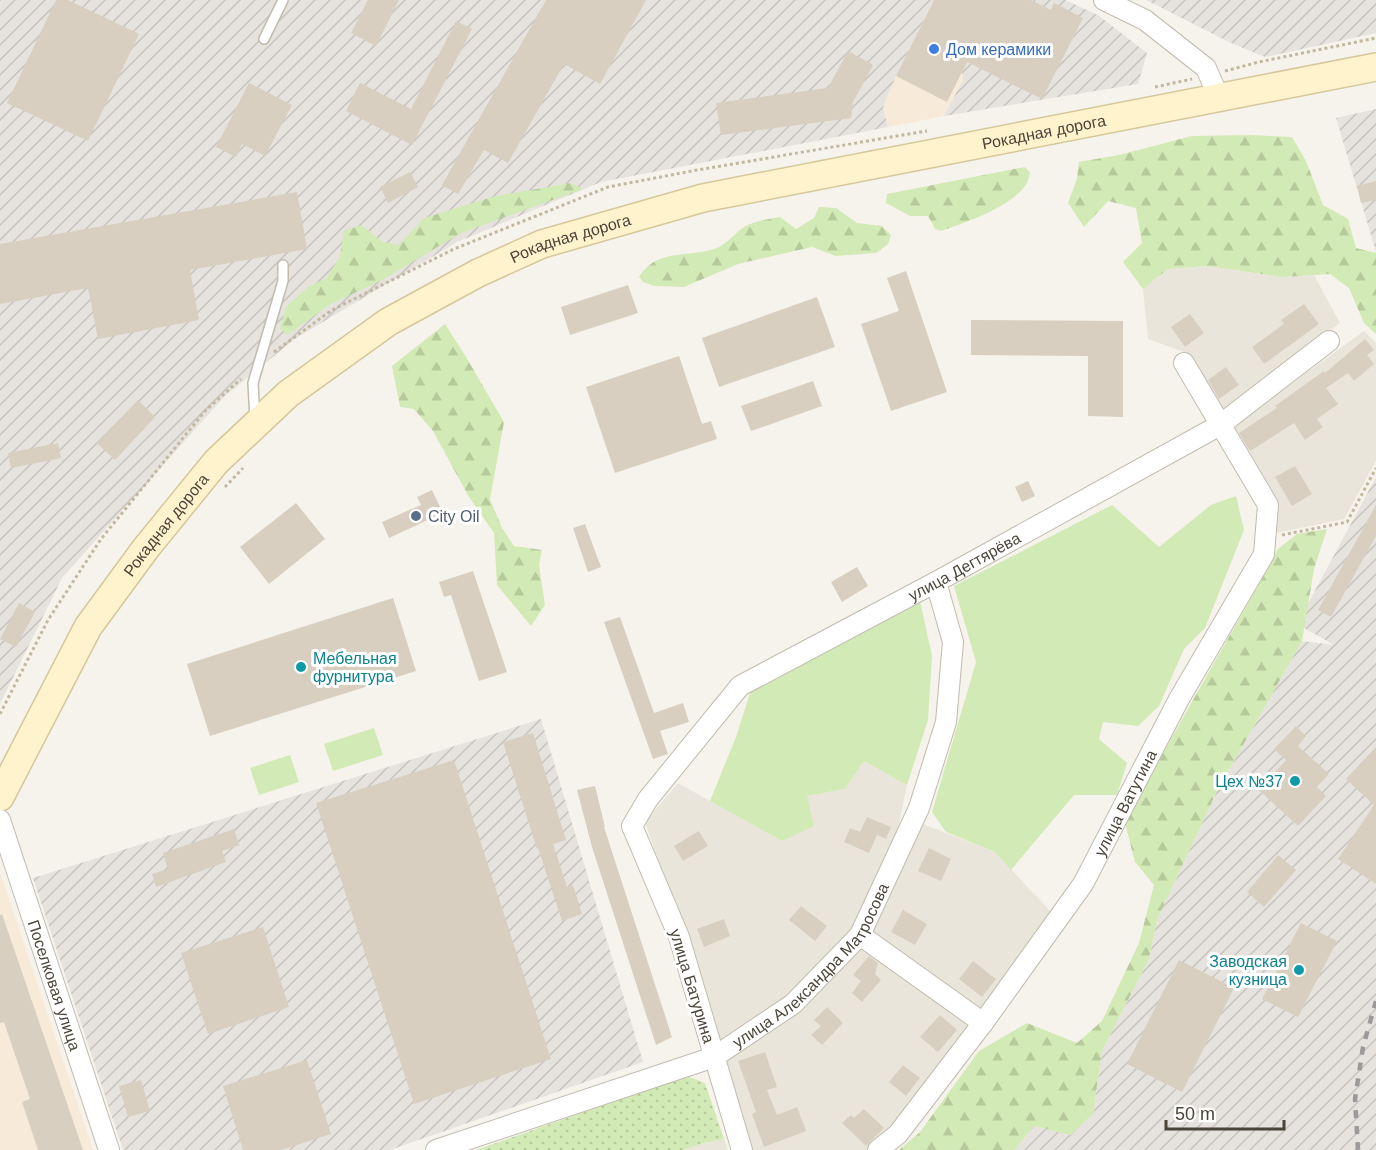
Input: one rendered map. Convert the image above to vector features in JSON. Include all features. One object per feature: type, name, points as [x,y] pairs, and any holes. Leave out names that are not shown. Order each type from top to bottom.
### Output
[{"type":"main road","name":"Рокадная дорога","points":[[0,797],[88,627],[146,548],[216,462],[288,394],[388,322],[478,273],[542,244],[703,198],[1214,87],[1376,67]]},
{"type":"street","points":[[1104,0],[1145,20],[1206,68],[1214,87]]},
{"type":"street","name":"улица Дегтярёва","points":[[632,826],[648,798],[740,686],[936,582],[1220,425],[1329,341]]},
{"type":"street","name":"улица Ватутина","points":[[878,1150],[898,1134],[983,1023],[1083,884],[1179,699],[1264,554],[1268,505],[1184,363]]},
{"type":"street","name":"улица Александра Матросова","points":[[436,1150],[714,1058],[793,1004],[860,935],[919,808],[946,722],[953,642],[936,582]]},
{"type":"street","name":"Поселковая улица","points":[[0,820],[109,1150]]},
{"type":"street","name":"улица Батурина","points":[[632,826],[679,937],[742,1150]]},
{"type":"street","points":[[860,935],[983,1023]]},
{"type":"lane","points":[[264,39],[283,0]]},
{"type":"lane","points":[[256,424],[253,384],[283,281],[283,266]]},
{"type":"path","points":[[1154,87],[1214,87],[1259,62],[1376,38]]},
{"type":"path","points":[[0,714],[48,620],[102,539],[205,411],[259,363],[332,310],[454,249],[608,187],[938,129]]},
{"type":"path","points":[[220,493],[244,467]]},
{"type":"path","points":[[1264,538],[1347,522],[1376,468]]},
{"type":"shaded area","points":[[0,0],[1065,0],[1098,15],[1147,53],[1138,84],[944,116],[963,80],[960,59],[976,26],[932,4],[883,107],[888,127],[601,182],[457,242],[296,338],[225,396],[62,578],[0,704]]},
{"type":"shaded area","points":[[1146,0],[1376,0],[1376,33],[1265,57],[1231,43]]},
{"type":"shaded area","points":[[932,4],[977,26],[960,59],[963,80],[944,116],[888,127],[883,107]]},
{"type":"shaded area","points":[[1376,109],[1376,252],[1336,118]]},
{"type":"shaded area","points":[[1207,266],[1283,277],[1314,275],[1340,323],[1222,411],[1187,353],[1148,339],[1143,289],[1168,269]]},
{"type":"shaded area","points":[[1364,331],[1376,343],[1376,461],[1344,519],[1276,533],[1279,503],[1229,429]]},
{"type":"shaded area","points":[[1376,477],[1376,1150],[1015,1150],[1034,1126],[1070,1135],[1093,1114],[1102,1051],[1149,959],[1157,920],[1217,791],[1302,641],[1334,645],[1297,624]]},
{"type":"shaded area","points":[[541,719],[643,1062],[390,1150],[123,1150],[33,878]]},
{"type":"shaded area","points":[[864,761],[907,785],[898,829],[856,924],[788,995],[720,1039],[645,822],[678,783],[782,841],[807,796],[845,789]]},
{"type":"shaded area","points":[[923,824],[995,852],[1051,912],[982,1013],[869,933]]},
{"type":"shaded area","points":[[0,872],[93,1150],[0,1150]]},
{"type":"shaded area","points":[[863,945],[969,1025],[892,1130],[866,1150],[752,1150],[724,1059]]},
{"type":"shaded area","points":[[724,1139],[728,1150],[684,1150],[700,1144]]},
{"type":"green space","points":[[1192,136],[1292,137],[1306,161],[1323,205],[1348,219],[1356,248],[1376,253],[1376,334],[1364,323],[1349,288],[1330,274],[1283,277],[1207,266],[1168,269],[1143,289],[1123,262],[1142,243],[1136,208],[1108,201],[1084,227],[1068,203],[1077,179],[1079,162],[1119,155]]},
{"type":"green space","points":[[1025,167],[1030,173],[1026,184],[1007,202],[979,217],[941,231],[935,229],[928,216],[910,216],[886,203],[887,194]]},
{"type":"green space","points":[[571,183],[583,189],[461,233],[382,280],[329,305],[287,335],[280,328],[286,307],[308,287],[327,278],[340,256],[344,231],[361,225],[383,242],[399,245],[424,218],[496,196]]},
{"type":"green space","points":[[819,207],[836,208],[857,223],[882,226],[891,235],[888,244],[876,253],[836,256],[812,247],[738,264],[684,287],[654,286],[643,282],[639,277],[655,262],[673,255],[704,252],[718,247],[744,227],[757,222],[780,217],[796,229],[814,218]]},
{"type":"green space","points":[[445,324],[504,422],[490,499],[502,528],[514,546],[542,550],[539,565],[545,605],[531,626],[497,585],[494,533],[469,497],[433,431],[414,409],[400,407],[392,366]]},
{"type":"green space","points":[[1236,496],[1244,530],[1205,628],[1184,649],[1159,706],[1138,726],[1103,722],[1099,739],[1127,763],[1117,795],[1074,795],[1011,870],[995,852],[946,832],[932,812],[976,662],[954,586],[1112,505],[1159,547],[1211,505]]},
{"type":"green space","points":[[1327,529],[1314,569],[1302,641],[1217,791],[1157,920],[1149,959],[1102,1051],[1093,1114],[1070,1135],[1034,1126],[1015,1150],[899,1150],[920,1132],[979,1051],[1027,1023],[1077,1043],[1102,1021],[1139,943],[1154,885],[1135,862],[1125,823],[1278,549],[1297,534]]},
{"type":"green space","points":[[920,601],[932,656],[928,720],[907,785],[864,761],[845,789],[807,796],[814,826],[782,841],[710,801],[736,737],[751,690]]},
{"type":"green space","points":[[374,728],[383,755],[333,771],[324,744]]},
{"type":"green space","points":[[290,755],[299,782],[259,795],[250,768]]},
{"type":"green space","points":[[687,1076],[705,1083],[724,1139],[684,1150],[476,1150]]},
{"type":"building","points":[[56,0],[68,0],[139,34],[88,141],[7,103]]},
{"type":"building","points":[[368,0],[399,0],[376,46],[351,33]]},
{"type":"building","points":[[546,0],[646,0],[600,84],[564,64],[508,163],[484,150],[458,194],[442,185]]},
{"type":"building","points":[[934,0],[1031,0],[1051,10],[1054,3],[1083,18],[1042,99],[967,62],[947,102],[896,76]]},
{"type":"building","points":[[456,21],[472,29],[412,145],[346,111],[360,83],[411,109]]},
{"type":"building","points":[[848,51],[873,65],[853,102],[851,118],[721,135],[716,103],[828,88]]},
{"type":"building","points":[[249,83],[292,105],[265,156],[242,144],[236,157],[216,147]]},
{"type":"building","points":[[410,172],[418,187],[388,203],[380,187]]},
{"type":"building","points":[[1376,181],[1376,200],[1361,203],[1357,186]]},
{"type":"building","points":[[297,192],[307,249],[190,270],[199,320],[98,339],[88,288],[0,304],[0,244]]},
{"type":"building","points":[[906,271],[947,392],[891,411],[861,324],[899,311],[887,278]]},
{"type":"building","points":[[628,285],[638,313],[570,335],[561,307]]},
{"type":"building","points":[[817,297],[835,347],[719,387],[702,338]]},
{"type":"building","points":[[1304,304],[1319,324],[1264,364],[1252,347],[1284,324],[1281,320]]},
{"type":"building","points":[[1190,314],[1204,333],[1185,347],[1171,327]]},
{"type":"building","points":[[971,320],[1123,321],[1123,417],[1088,416],[1088,356],[971,355]]},
{"type":"building","points":[[1365,339],[1374,350],[1367,355],[1374,364],[1354,381],[1348,373],[1326,388],[1338,404],[1317,419],[1323,427],[1305,440],[1294,423],[1250,451],[1239,433],[1277,408],[1275,406],[1324,371],[1325,373]]},
{"type":"building","points":[[679,356],[702,424],[711,421],[717,439],[615,473],[586,387]]},
{"type":"building","points":[[1226,367],[1239,385],[1219,399],[1208,380]]},
{"type":"building","points":[[813,381],[822,406],[751,431],[741,406]]},
{"type":"building","points":[[138,400],[155,417],[115,460],[97,443]]},
{"type":"building","points":[[58,443],[61,458],[11,468],[8,453]]},
{"type":"building","points":[[1295,466],[1312,494],[1292,506],[1275,477]]},
{"type":"building","points":[[1028,481],[1035,496],[1022,502],[1015,487]]},
{"type":"building","points":[[432,490],[443,513],[389,538],[382,522],[421,505],[417,497]]},
{"type":"building","points":[[296,503],[325,539],[269,584],[240,547]]},
{"type":"building","points":[[1376,505],[1376,536],[1331,617],[1318,610]]},
{"type":"building","points":[[585,524],[601,567],[588,572],[573,528]]},
{"type":"building","points":[[857,567],[868,586],[842,602],[831,582]]},
{"type":"building","points":[[473,571],[507,672],[479,681],[451,595],[444,597],[439,582]]},
{"type":"building","name":"Мебельная фурнитура","points":[[393,598],[416,671],[210,736],[187,664]]},
{"type":"building","points":[[19,603],[35,612],[16,647],[0,639]]},
{"type":"building","points":[[620,617],[654,713],[683,703],[689,722],[660,731],[668,754],[653,759],[604,622]]},
{"type":"building","name":"Цех №37","points":[[1296,726],[1306,736],[1298,746],[1329,774],[1317,787],[1326,796],[1298,826],[1259,790],[1286,760],[1274,749]]},
{"type":"building","points":[[533,733],[566,840],[553,844],[567,887],[573,885],[582,914],[562,921],[503,742]]},
{"type":"building","points":[[1376,747],[1376,884],[1338,859],[1374,805],[1346,779]]},
{"type":"building","points":[[454,760],[551,1059],[414,1104],[316,803]]},
{"type":"building","points":[[595,786],[604,827],[672,1037],[656,1045],[592,847],[577,790]]},
{"type":"building","points":[[867,817],[891,827],[886,839],[877,835],[869,853],[844,842],[850,828],[860,832]]},
{"type":"building","points":[[234,829],[239,845],[222,851],[226,862],[156,887],[152,874],[168,869],[163,853]]},
{"type":"building","points":[[699,831],[708,846],[683,861],[674,846]]},
{"type":"building","points":[[929,848],[951,859],[941,881],[918,871]]},
{"type":"building","points":[[1278,855],[1296,870],[1264,907],[1247,892]]},
{"type":"building","points":[[801,906],[827,926],[815,941],[789,920]]},
{"type":"building","points":[[903,910],[927,924],[915,945],[891,932]]},
{"type":"building","points":[[2,914],[83,1150],[38,1150],[22,1102],[30,1099],[4,1022],[0,1023],[0,915]]},
{"type":"building","points":[[724,919],[730,936],[704,947],[697,929]]},
{"type":"building","name":"Заводская кузница","points":[[1301,923],[1337,941],[1298,1017],[1262,999]]},
{"type":"building","points":[[263,927],[289,1007],[208,1034],[181,953]]},
{"type":"building","points":[[869,956],[878,963],[875,974],[881,980],[862,1002],[852,993],[861,981],[853,975]]},
{"type":"building","points":[[1179,960],[1234,988],[1182,1092],[1127,1064]]},
{"type":"building","points":[[973,961],[996,979],[982,997],[959,979]]},
{"type":"building","points":[[827,1007],[843,1023],[822,1045],[811,1035],[821,1026],[814,1020]]},
{"type":"building","points":[[940,1015],[957,1030],[938,1052],[920,1037]]},
{"type":"building","points":[[765,1052],[777,1087],[767,1090],[777,1115],[797,1107],[806,1131],[764,1147],[752,1114],[756,1112],[738,1061]]},
{"type":"building","points":[[307,1060],[331,1134],[281,1150],[243,1150],[223,1086]]},
{"type":"building","points":[[903,1065],[920,1078],[906,1096],[889,1082]]},
{"type":"building","points":[[141,1080],[150,1111],[128,1117],[119,1086]]},
{"type":"building","points":[[864,1109],[884,1128],[866,1146],[842,1123],[851,1115],[854,1118]]},
{"type":"railway","points":[[1358,1150],[1355,1099],[1363,1047],[1376,1001]]},
{"type":"place","name":"Дом керамики","points":[[934,49]]},
{"type":"place","name":"City Oil","points":[[416,516]]},
{"type":"place","name":"Мебельная фурнитура","points":[[301,667]]},
{"type":"place","name":"Цех №37","points":[[1295,781]]},
{"type":"place","name":"Заводская кузница","points":[[1299,970]]}]
